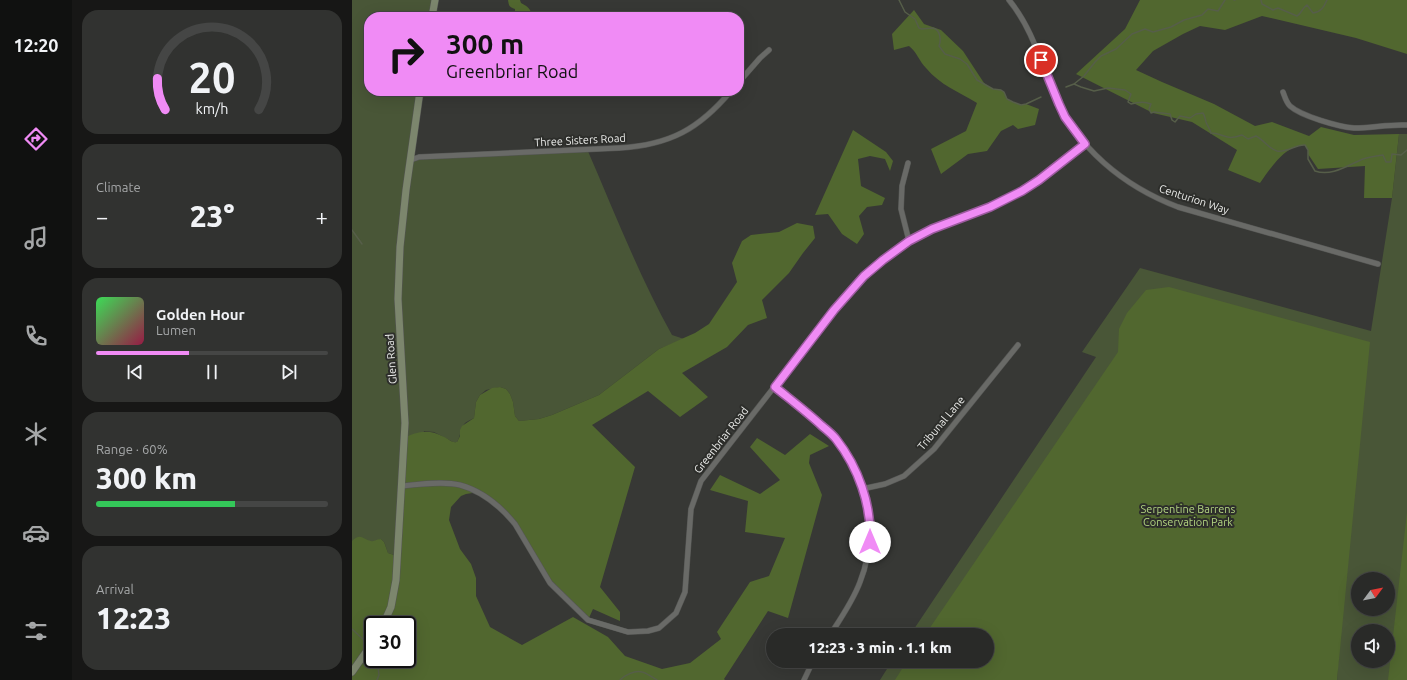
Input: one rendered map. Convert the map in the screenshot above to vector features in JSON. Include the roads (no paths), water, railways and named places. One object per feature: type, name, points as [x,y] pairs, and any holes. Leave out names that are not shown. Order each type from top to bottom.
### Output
[{"type":"main road","points":[[433,12],[435,0]]},
{"type":"main road","name":"Glen Road","points":[[387,616],[394,596],[396,580],[405,423],[398,299],[401,233],[419,96]]},
{"type":"main road","points":[[352,672],[364,656]]},
{"type":"street","name":"Centurion Way","points":[[1009,0],[1020,14],[1033,37],[1053,92],[1062,110],[1085,144],[1102,162],[1125,180],[1162,201],[1178,207],[1378,264]]},
{"type":"street","points":[[744,77],[769,50]]},
{"type":"street","points":[[1283,92],[1286,102],[1297,110],[1317,119],[1342,126],[1362,128],[1388,125],[1407,125]]},
{"type":"street","name":"Three Sisters Road","points":[[411,160],[419,157],[626,148],[648,145],[665,141],[698,124],[719,106],[728,96]]},
{"type":"street","name":"Greenbriar Road","points":[[402,486],[432,483],[459,485],[479,492],[507,515],[515,524],[550,583],[588,620],[628,632],[648,631],[659,628],[676,614],[685,592],[690,509],[701,481],[834,310],[864,276],[909,241],[932,229],[990,207],[1022,191],[1039,180],[1085,144]]},
{"type":"street","points":[[908,163],[902,186],[901,210],[909,241]]},
{"type":"street","name":"Tribunal Lane","points":[[862,489],[885,484],[904,476],[934,449],[1018,345]]},
{"type":"street","points":[[775,387],[806,411],[835,438],[856,469],[869,512],[870,533],[868,556],[860,583],[844,614],[835,628]]},
{"type":"street","points":[[804,680],[810,668]]},
{"type":"waterway","points":[[899,0],[905,12],[915,19],[919,28],[933,28],[938,31],[940,39],[939,46],[945,54],[960,59],[967,64],[977,80],[993,89],[1001,90],[1004,92],[1007,99],[1021,105],[1041,97]]},
{"type":"waterway","points":[[1066,87],[1074,84],[1084,76],[1101,56],[1116,49],[1132,34],[1145,29],[1153,32],[1171,27],[1184,20],[1202,15],[1208,9],[1218,11],[1225,0]]},
{"type":"waterway","points":[[1261,0],[1262,4],[1273,10],[1278,8],[1297,16],[1307,5],[1313,13],[1318,12],[1327,0]]},
{"type":"waterway","points":[[1074,84],[1094,91],[1108,88],[1125,90],[1131,94],[1128,102],[1131,104],[1141,102],[1151,104],[1149,109],[1151,113],[1170,114],[1172,120],[1175,122],[1180,116],[1190,118],[1196,114],[1203,113],[1211,133],[1229,137],[1237,137],[1242,135],[1248,139],[1256,136],[1277,151],[1284,151],[1305,145],[1308,150],[1308,159],[1315,171],[1334,171],[1363,159],[1383,155],[1386,162],[1391,162],[1392,154],[1401,155],[1407,150]]},
{"type":"waterway","points":[[352,230],[362,244]]},
{"type":"waterway","points":[[352,629],[364,640]]},
{"type":"waterway","points":[[377,680],[379,675],[378,668]]},
{"type":"waterway","points":[[620,680],[630,673],[636,672],[646,673],[657,680]]},
{"type":"park label","name":"Serpentine Barrens Conservation Park","points":[[1188,515]]}]
